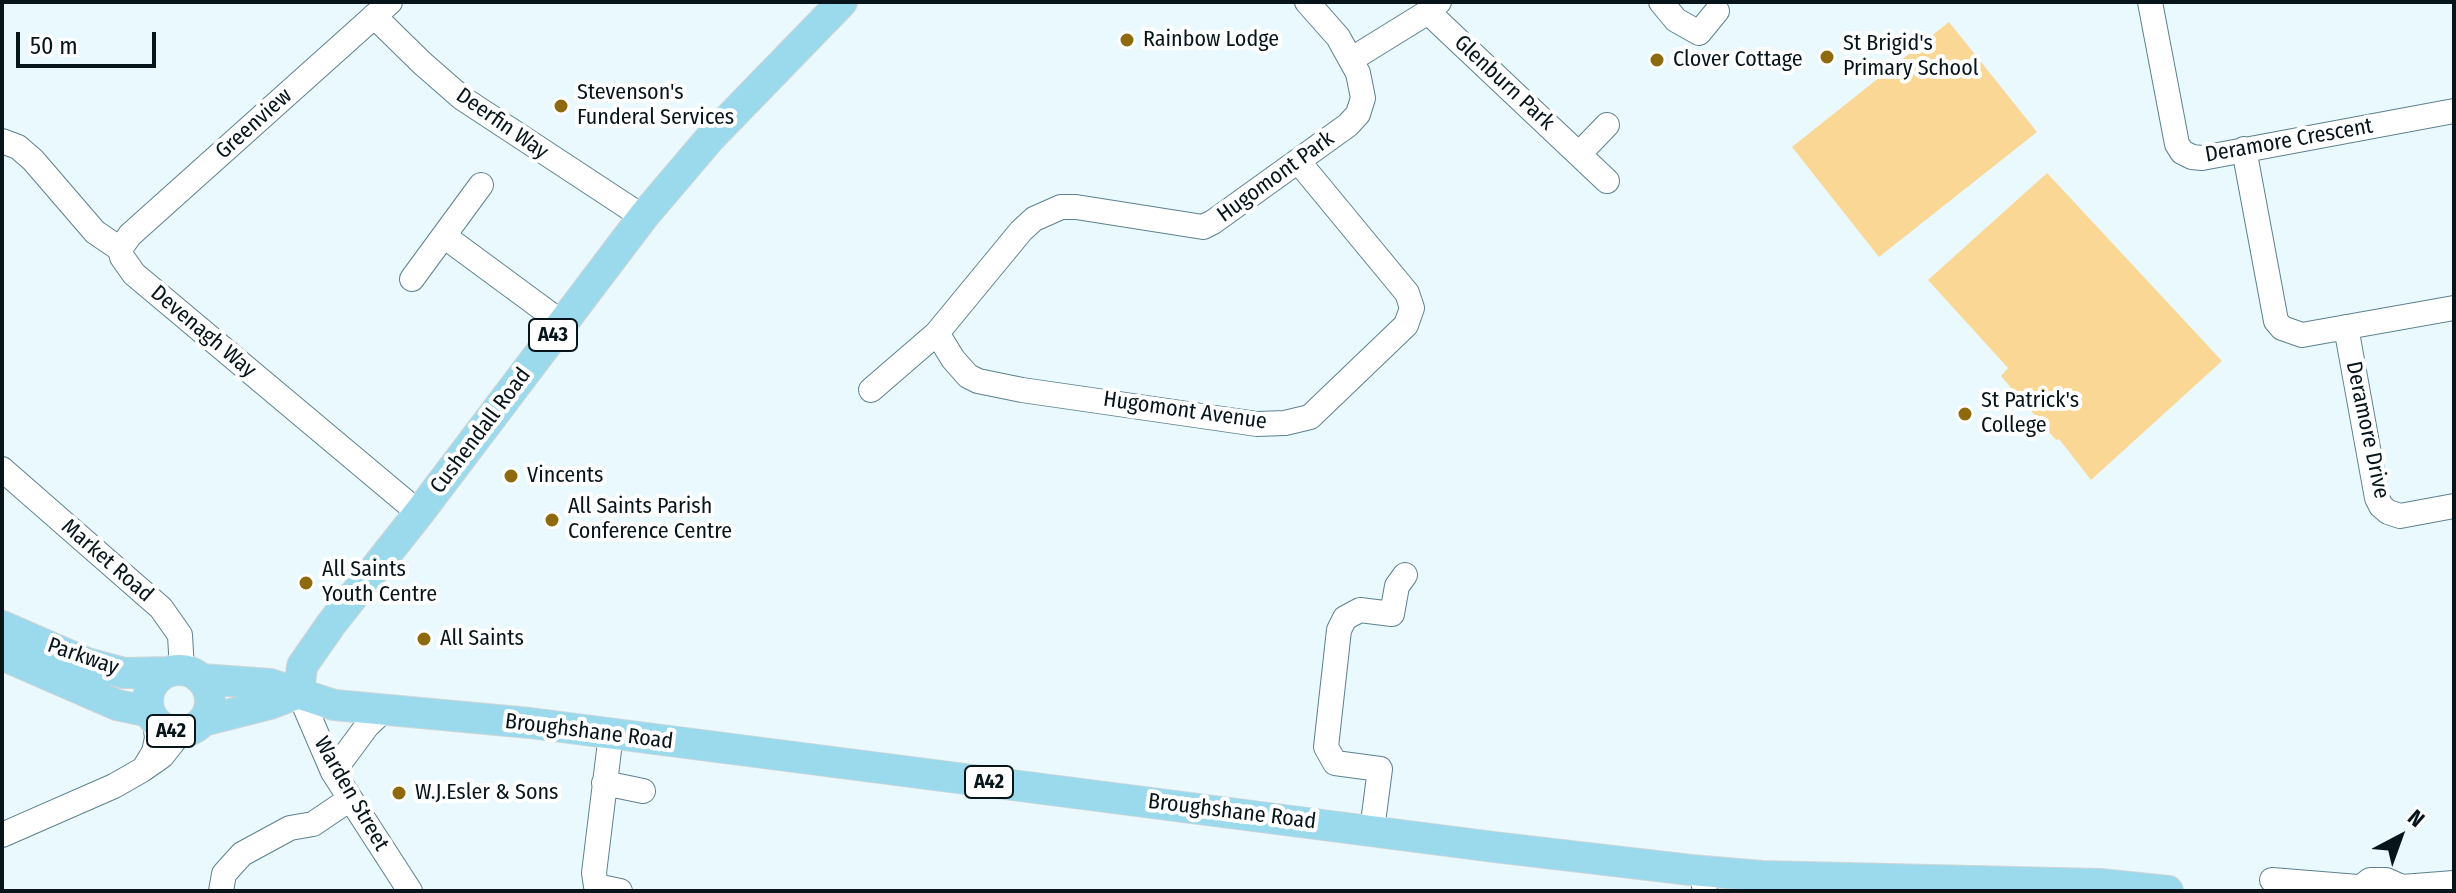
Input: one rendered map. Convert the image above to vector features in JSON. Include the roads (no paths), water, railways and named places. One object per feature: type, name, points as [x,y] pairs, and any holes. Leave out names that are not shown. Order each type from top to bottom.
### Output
[{"type":"main road","name":"Cushendall Road","points":[[299,693],[302,666],[332,623],[643,217],[711,137],[842,2]]},
{"type":"main road","name":"Parkway","points":[[2,626],[87,663],[124,673],[184,674]]},
{"type":"main road","name":"Parkway","points":[[2,655],[117,705],[172,722]]},
{"type":"main road","name":"Broughshane Road","points":[[184,674],[270,684],[334,705],[611,734],[1372,830],[1703,881],[1762,876],[2111,885],[2168,891]]},
{"type":"main road","name":"A42","points":[[184,674],[210,695],[210,705],[172,722],[149,693],[159,677],[184,674]]},
{"type":"main road","name":"A42","points":[[172,722],[270,704],[299,693]]},
{"type":"street","name":"Hugomont Park","points":[[871,390],[937,333],[1021,231],[1046,212],[1061,207],[1076,207],[1203,227],[1348,125],[1358,114],[1363,87],[1352,59],[1338,37],[1307,2]]},
{"type":"street","points":[[1661,2],[1676,20],[1699,33],[1717,11]]},
{"type":"street","name":"Deramore Crescent","points":[[2150,2],[2180,149],[2192,157],[2202,158],[2454,111]]},
{"type":"street","name":"Glenburn Park","points":[[1352,59],[1434,7],[1607,181]]},
{"type":"street","name":"Deerfin Way","points":[[382,9],[422,63],[462,98],[643,217]]},
{"type":"street","name":"Greenview","points":[[120,249],[130,235],[382,9]]},
{"type":"street","points":[[1579,154],[1607,125]]},
{"type":"street","name":"Devenagh Way","points":[[2,141],[18,147],[33,160],[95,232],[120,249],[134,274],[419,513]]},
{"type":"street","points":[[2244,149],[2276,321],[2282,328],[2302,335],[2454,308]]},
{"type":"street","name":"Hugomont Avenue","points":[[937,333],[953,359],[968,376],[978,381],[1257,424],[1285,423],[1310,417],[1406,325],[1412,308],[1407,293],[1298,161]]},
{"type":"street","points":[[412,279],[481,185]]},
{"type":"street","points":[[444,236],[562,323]]},
{"type":"street","name":"Deramore Drive","points":[[2346,327],[2381,506],[2400,516],[2454,506]]},
{"type":"street","name":"Market Road","points":[[2,469],[161,608],[180,635],[184,674]]},
{"type":"street","points":[[1372,830],[1380,769],[1335,763],[1326,747],[1339,630],[1345,618],[1360,610],[1392,614],[1397,586],[1405,575]]},
{"type":"street","name":"Warden Street","points":[[299,693],[333,772],[410,891]]},
{"type":"street","points":[[333,772],[367,726],[385,709]]},
{"type":"street","points":[[2,835],[114,786],[142,770],[162,756],[172,722]]},
{"type":"street","points":[[611,734],[594,873],[596,886],[620,891]]},
{"type":"street","points":[[604,783],[643,791]]},
{"type":"street","points":[[221,891],[224,874],[242,854],[290,828],[313,824],[350,799]]},
{"type":"street","points":[[2272,880],[2357,889],[2370,880],[2386,880],[2403,889],[2454,883]]},
{"type":"place","name":"Rainbow Lodge","points":[[1127,40]]},
{"type":"place","name":"St Brigid's Primary School","points":[[1827,57]]},
{"type":"place","name":"Clover Cottage","points":[[1657,60]]},
{"type":"place","name":"Stevenson's Funderal Services","points":[[561,106]]},
{"type":"place","name":"St Patrick's College","points":[[1965,414]]},
{"type":"place","name":"Vincents","points":[[511,476]]},
{"type":"place","name":"All Saints Parish Conference Centre","points":[[552,520]]},
{"type":"place","name":"All Saints Youth Centre","points":[[306,583]]},
{"type":"place","name":"All Saints","points":[[424,639]]},
{"type":"place","name":"W.J.Esler & Sons","points":[[399,793]]}]
